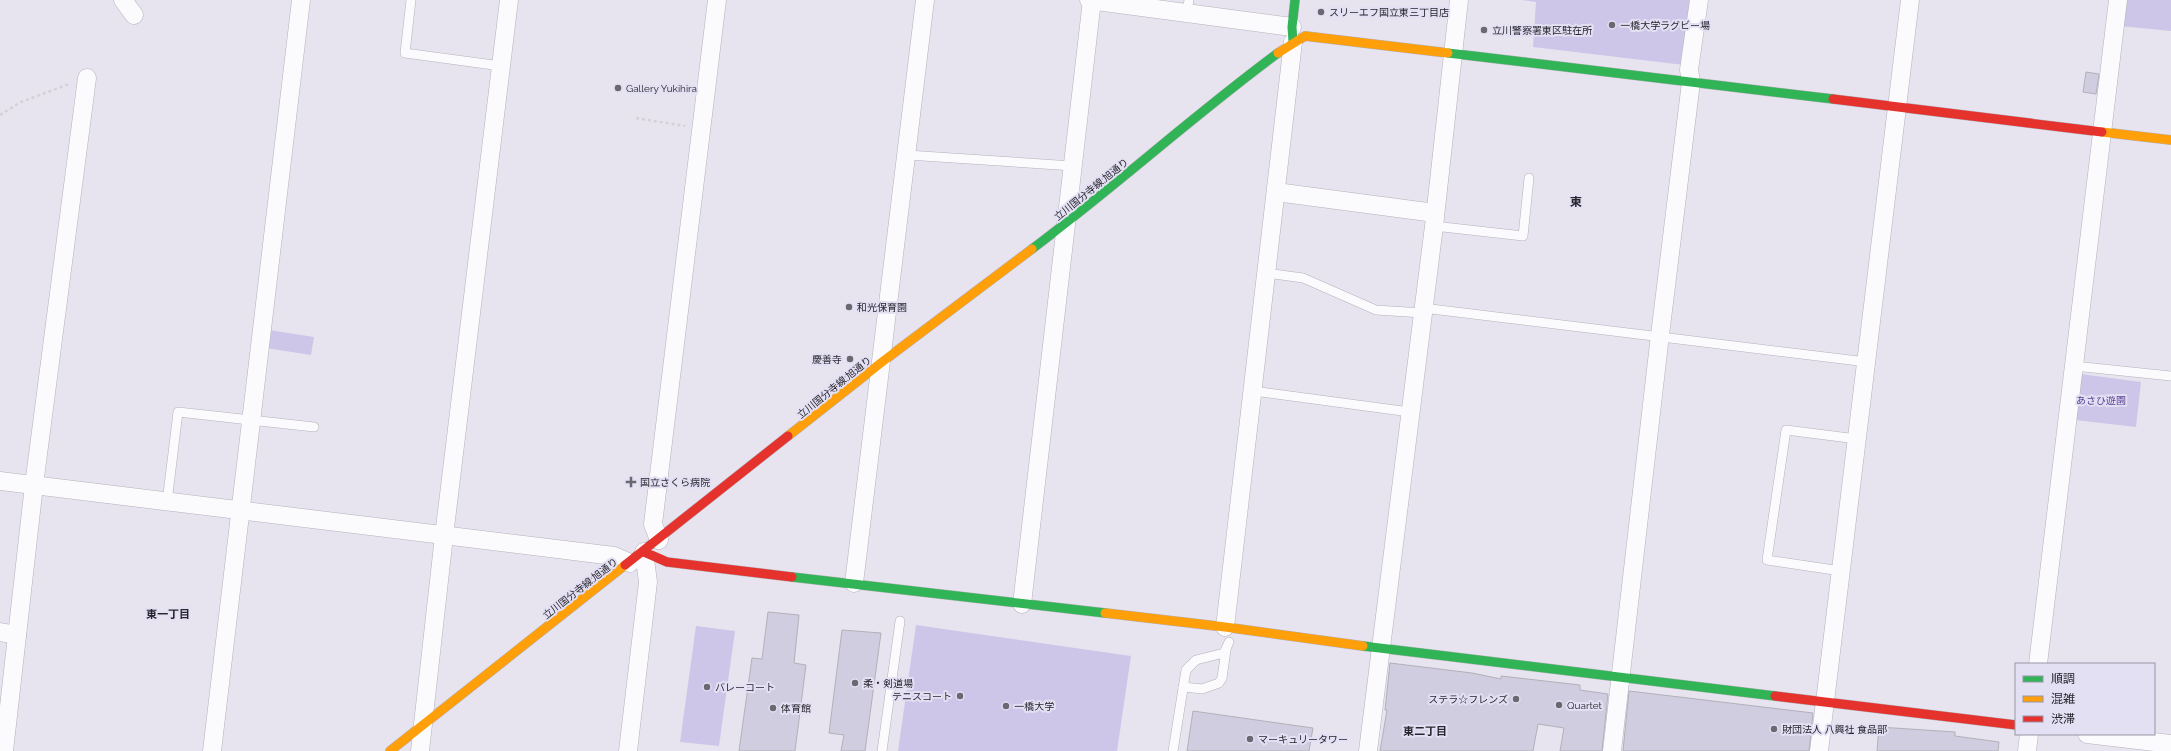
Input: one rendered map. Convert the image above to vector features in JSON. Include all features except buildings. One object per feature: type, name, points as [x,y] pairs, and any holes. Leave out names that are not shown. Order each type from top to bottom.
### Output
[{"type":"street","points":[[123,0],[134,15]]},
{"type":"street","points":[[212,751],[301,0]]},
{"type":"street","points":[[420,751],[444,536],[509,0]]},
{"type":"street","points":[[659,540],[653,524],[703,129],[717,0]]},
{"type":"street","points":[[854,583],[925,0]]},
{"type":"street","points":[[1022,604],[1067,223],[1091,0],[1188,6],[1293,35],[2171,140]]},
{"type":"street","points":[[1227,640],[1293,35],[1295,0]]},
{"type":"street","points":[[1368,751],[1434,220],[1459,0]]},
{"type":"street","points":[[1612,751],[1691,82],[1690,70],[1699,0]]},
{"type":"street","points":[[1819,751],[1910,0]]},
{"type":"street","points":[[2038,663],[2118,0]]},
{"type":"street","name":"立川国分寺線;旭通り","points":[[390,751],[644,552],[882,362],[1067,223],[1293,35]]},
{"type":"street","points":[[4,751],[34,485],[87,78]]},
{"type":"street","points":[[1276,192],[1434,220]]},
{"type":"street","points":[[0,481],[614,556],[630,563]]},
{"type":"street","points":[[644,552],[667,562],[1022,604],[1227,640],[1380,649],[2015,725]]},
{"type":"street","points":[[628,751],[648,582],[644,552]]},
{"type":"street","points":[[0,632],[18,635]]},
{"type":"street","points":[[2027,751],[2029,735]]},
{"type":"street","points":[[2093,735],[2163,746]]},
{"type":"lane","points":[[411,0],[405,52],[501,66]]},
{"type":"lane","points":[[907,155],[1073,166]]},
{"type":"lane","points":[[1434,220],[1523,236],[1529,178]]},
{"type":"lane","points":[[1266,273],[1303,278],[1376,310],[1423,310],[1660,336],[1867,362]]},
{"type":"lane","points":[[2074,366],[2171,376]]},
{"type":"lane","points":[[1253,391],[1410,412]]},
{"type":"lane","points":[[166,502],[178,412],[314,427]]},
{"type":"lane","points":[[1841,571],[1767,560],[1786,430],[1857,439]]},
{"type":"lane","points":[[882,751],[900,621]]},
{"type":"lane","points":[[1173,751],[1186,670],[1196,660],[1204,656],[1220,655],[1227,640]]},
{"type":"lane","points":[[1183,687],[1202,689],[1219,683],[1222,678],[1227,640]]},
{"type":"path","points":[[0,115],[21,102],[87,78]]},
{"type":"path","points":[[636,118],[703,129]]},
{"type":"green space","name":"一橋大学ラグビー場","points":[[1522,0],[1692,0],[1684,65],[1533,47],[1536,2]]},
{"type":"green space","points":[[2123,0],[2171,0],[2171,31],[2120,26]]},
{"type":"green space","points":[[269,330],[314,337],[311,355],[266,348]]},
{"type":"green space","name":"あさひ遊園","points":[[2081,374],[2141,382],[2136,427],[2075,420]]},
{"type":"green space","points":[[916,625],[1131,656],[1117,751],[898,751]]},
{"type":"green space","name":"バレーコート","points":[[696,626],[735,631],[719,746],[680,742]]},
{"type":"traffic: fast","points":[[1293,42],[1292,27],[1295,0]]},
{"type":"traffic: fast","points":[[1032,249],[1278,53]]},
{"type":"traffic: fast","points":[[1448,53],[1833,99]]},
{"type":"traffic: fast","points":[[792,577],[1105,613]]},
{"type":"traffic: fast","points":[[1363,646],[1775,696]]},
{"type":"traffic: slow","points":[[1278,53],[1305,36],[1448,53]]},
{"type":"traffic: slow","points":[[2102,132],[2171,140]]},
{"type":"traffic: slow","points":[[788,436],[882,362],[1032,249]]},
{"type":"traffic: slow","points":[[390,751],[625,565]]},
{"type":"traffic: slow","points":[[1105,613],[1225,627],[1363,646]]},
{"type":"traffic: jam","points":[[1833,99],[2102,132]]},
{"type":"traffic: jam","points":[[625,565],[788,436]]},
{"type":"traffic: jam","points":[[644,552],[667,562],[792,577]]},
{"type":"traffic: jam","points":[[1775,696],[2015,725]]},
{"type":"place","name":"スリーエフ国立東三丁目店","points":[[1321,12]]},
{"type":"place","name":"一橋大学ラグビー場","points":[[1612,25]]},
{"type":"place","name":"立川警察署東区駐在所","points":[[1484,30]]},
{"type":"place","name":"Gallery Yukihira","points":[[618,88]]},
{"type":"place","name":"和光保育園","points":[[849,307]]},
{"type":"place","name":"慶善寺","points":[[850,359]]},
{"type":"place","name":"国立さくら病院","points":[[631,482]]},
{"type":"place","name":"柔・剣道場","points":[[855,683]]},
{"type":"place","name":"バレーコート","points":[[707,687]]},
{"type":"place","name":"テニスコート","points":[[960,696]]},
{"type":"place","name":"ステラ☆フレンズ","points":[[1516,699]]},
{"type":"place","name":"Quartet","points":[[1559,705]]},
{"type":"place","name":"一橋大学","points":[[1006,706]]},
{"type":"place","name":"体育館","points":[[773,708]]},
{"type":"place","name":"財団法人 八興社 食品部","points":[[1774,729]]},
{"type":"place","name":"マーキュリータワー","points":[[1250,739]]},
{"type":"district","name":"東","points":[[1576,202]]},
{"type":"district","name":"東一丁目","points":[[168,614]]},
{"type":"district","name":"東二丁目","points":[[1425,731]]}]
